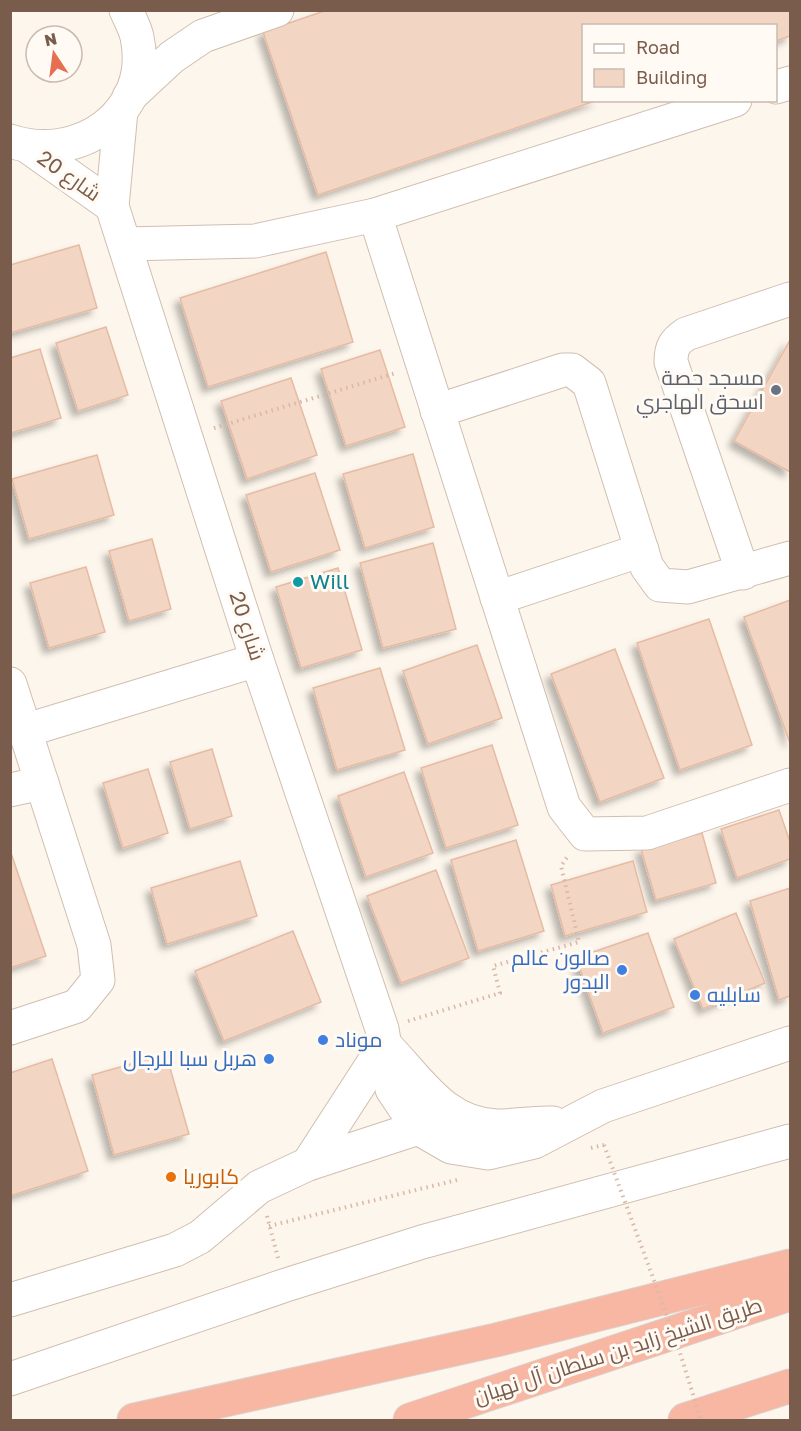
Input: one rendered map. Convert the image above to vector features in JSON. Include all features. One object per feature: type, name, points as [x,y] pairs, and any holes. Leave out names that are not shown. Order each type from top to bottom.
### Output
[{"type":"highway","points":[[134,1420],[496,1340],[790,1266]]},
{"type":"highway","name":"طريق الشيخ زايد بن سلطان آل نهيان","points":[[410,1420],[790,1294]]},
{"type":"highway","points":[[685,1420],[790,1386]]},
{"type":"street","name":"شارع 20","points":[[126,10],[137,36],[138,68],[125,104],[112,206],[257,660],[383,1037]]},
{"type":"street","points":[[19,144],[53,148],[79,142],[102,130],[172,57],[203,36],[277,10]]},
{"type":"street","points":[[125,244],[255,241],[375,215],[729,102]]},
{"type":"street","name":"شارع 20","points":[[19,144],[112,206]]},
{"type":"street","points":[[375,215],[564,807],[585,834],[647,832],[790,785]]},
{"type":"street","points":[[743,573],[671,362],[671,350],[677,340],[686,334],[790,299]]},
{"type":"street","points":[[437,411],[563,370],[572,370],[582,377],[594,397],[642,550],[653,577],[660,585],[688,586],[743,573],[790,558]]},
{"type":"street","points":[[497,598],[642,550]]},
{"type":"street","points":[[27,730],[257,660]]},
{"type":"street","points":[[10,684],[27,730],[26,786],[94,945],[98,980],[77,1006],[10,1028]]},
{"type":"street","points":[[383,1037],[392,1089],[418,1128],[451,1147],[488,1154],[534,1142],[573,1137],[603,1106],[790,1043]]},
{"type":"street","points":[[383,1037],[428,1096],[462,1118],[496,1126],[573,1137]]},
{"type":"street","points":[[308,1164],[383,1037]]},
{"type":"street","points":[[10,1300],[175,1250],[200,1237],[259,1188],[308,1164],[418,1128]]},
{"type":"street","points":[[10,1379],[286,1285],[423,1242],[790,1141]]},
{"type":"path","points":[[186,436],[423,365]]},
{"type":"path","points":[[383,1037],[500,993],[493,966],[579,942],[561,866],[585,834]]},
{"type":"path","points":[[573,1137],[604,1145],[676,1340],[701,1420]]},
{"type":"path","points":[[269,1226],[465,1178]]},
{"type":"path","points":[[259,1188],[286,1285]]},
{"type":"building","points":[[327,10],[790,10],[790,36],[777,41],[777,24],[582,24],[582,102],[592,102],[318,195],[263,32]]},
{"type":"building","points":[[79,245],[97,308],[10,333],[10,265]]},
{"type":"building","points":[[326,252],[353,342],[208,387],[180,298]]},
{"type":"building","points":[[106,327],[128,395],[78,411],[56,343]]},
{"type":"building","name":"مسجد حصة اسحق الهاجري","points":[[790,340],[790,472],[734,441]]},
{"type":"building","points":[[40,349],[61,418],[11,433],[10,358]]},
{"type":"building","points":[[380,350],[405,427],[346,446],[321,369]]},
{"type":"building","points":[[291,378],[317,455],[247,479],[221,401]]},
{"type":"building","points":[[413,454],[434,527],[365,548],[343,474]]},
{"type":"building","points":[[97,455],[114,515],[29,539],[12,479]]},
{"type":"building","points":[[315,473],[340,550],[271,572],[246,495]]},
{"type":"building","points":[[152,539],[171,609],[129,621],[109,551]]},
{"type":"building","points":[[433,543],[456,629],[383,648],[360,563]]},
{"type":"building","points":[[86,567],[105,632],[49,648],[30,583]]},
{"type":"building","points":[[338,568],[362,650],[301,668],[276,587]]},
{"type":"building","points":[[790,600],[790,743],[744,617]]},
{"type":"building","points":[[709,619],[752,745],[680,770],[637,643]]},
{"type":"building","points":[[477,645],[502,718],[428,744],[403,671]]},
{"type":"building","points":[[615,649],[664,778],[600,802],[551,674]]},
{"type":"building","points":[[380,668],[405,750],[337,770],[313,688]]},
{"type":"building","points":[[492,745],[518,825],[446,848],[421,768]]},
{"type":"building","points":[[212,749],[232,816],[190,829],[170,762]]},
{"type":"building","points":[[148,769],[168,833],[123,848],[103,783]]},
{"type":"building","points":[[404,772],[433,853],[366,877],[338,796]]},
{"type":"building","points":[[779,810],[790,842],[790,859],[737,878],[721,829]]},
{"type":"building","points":[[702,833],[716,883],[656,900],[641,849]]},
{"type":"building","points":[[516,840],[544,931],[478,951],[451,860]]},
{"type":"building","points":[[10,850],[46,956],[10,968]]},
{"type":"building","points":[[240,861],[257,916],[167,944],[151,888]]},
{"type":"building","points":[[633,861],[647,912],[565,936],[551,885]]},
{"type":"building","points":[[436,870],[469,958],[401,983],[367,896]]},
{"type":"building","points":[[790,888],[790,996],[779,1000],[750,901]]},
{"type":"building","points":[[736,913],[765,983],[703,1009],[674,939]]},
{"type":"building","points":[[293,931],[321,1002],[224,1041],[195,971]]},
{"type":"building","points":[[648,933],[674,1007],[603,1033],[576,958]]},
{"type":"building","points":[[166,1054],[189,1134],[114,1155],[92,1075]]},
{"type":"building","points":[[52,1059],[88,1171],[10,1196],[10,1073]]},
{"type":"place","name":"مسجد حصة اسحق الهاجري","points":[[776,390]]},
{"type":"place","name":"Will","points":[[298,582]]},
{"type":"place","name":"صالون عالم البدور","points":[[622,970]]},
{"type":"place","name":"سابليه","points":[[695,995]]},
{"type":"place","name":"موناد","points":[[323,1040]]},
{"type":"place","name":"هربل سبا للرجال","points":[[269,1059]]},
{"type":"place","name":"كابوريا","points":[[171,1177]]}]
